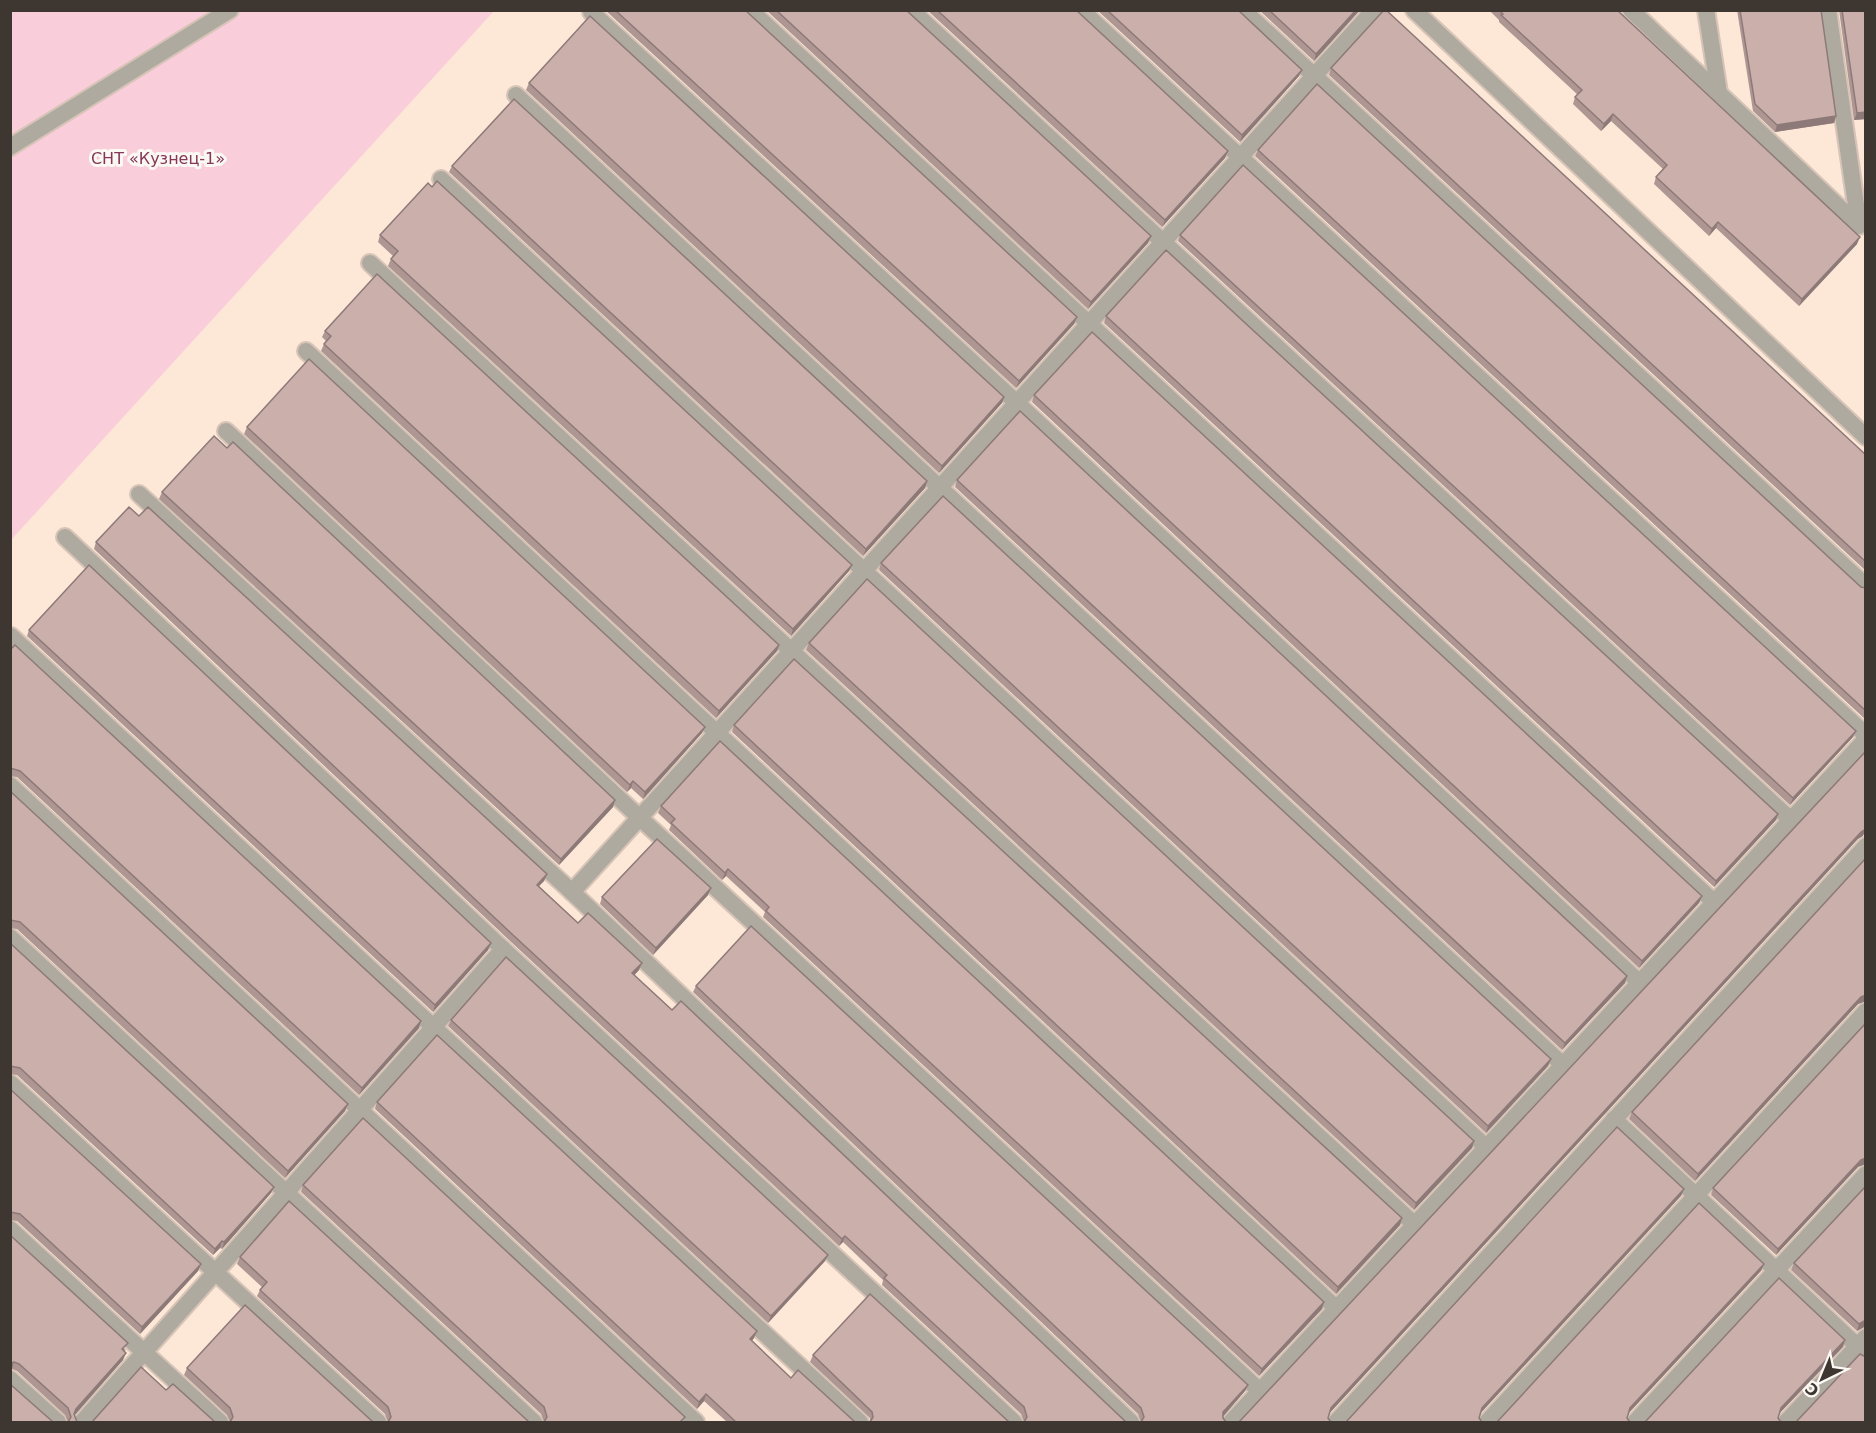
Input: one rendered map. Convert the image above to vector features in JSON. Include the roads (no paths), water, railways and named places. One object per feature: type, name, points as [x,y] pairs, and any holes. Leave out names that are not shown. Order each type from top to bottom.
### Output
[{"type":"lane","points":[[10,147],[230,10]]},
{"type":"lane","points":[[750,10],[1714,902]]},
{"type":"lane","points":[[911,10],[1791,820]]},
{"type":"lane","points":[[1081,10],[1866,737],[1231,1422]]},
{"type":"lane","points":[[1243,10],[1866,586]]},
{"type":"lane","points":[[572,892],[1374,10]]},
{"type":"lane","points":[[1414,10],[1866,437]]},
{"type":"lane","points":[[1631,10],[1862,230]]},
{"type":"lane","points":[[1706,10],[1719,93]]},
{"type":"lane","points":[[1828,10],[1862,230]]},
{"type":"lane","points":[[591,12],[1017,403],[1639,982]]},
{"type":"lane","points":[[516,95],[1563,1065]]},
{"type":"lane","points":[[441,179],[1486,1147]]},
{"type":"lane","points":[[370,263],[1414,1224]]},
{"type":"lane","points":[[306,351],[1336,1308]]},
{"type":"lane","points":[[226,431],[640,818],[1260,1391]]},
{"type":"lane","points":[[139,494],[572,892],[1131,1422]]},
{"type":"lane","points":[[65,537],[503,949],[1014,1422]]},
{"type":"lane","points":[[11,636],[860,1422]]},
{"type":"lane","points":[[10,785],[696,1422]]},
{"type":"lane","points":[[1336,1422],[1866,846]]},
{"type":"lane","points":[[10,937],[534,1422]]},
{"type":"lane","points":[[82,1422],[503,949]]},
{"type":"lane","points":[[1487,1422],[1866,1011]]},
{"type":"lane","points":[[10,1083],[378,1422]]},
{"type":"lane","points":[[1614,1119],[1776,1270],[1863,1345],[1786,1422]]},
{"type":"lane","points":[[1635,1422],[1866,1174]]},
{"type":"lane","points":[[10,1229],[220,1422]]},
{"type":"lane","points":[[10,1379],[58,1422]]},
{"type":"park label","name":"СНТ «Кузнец-1»","points":[[158,158]]}]
